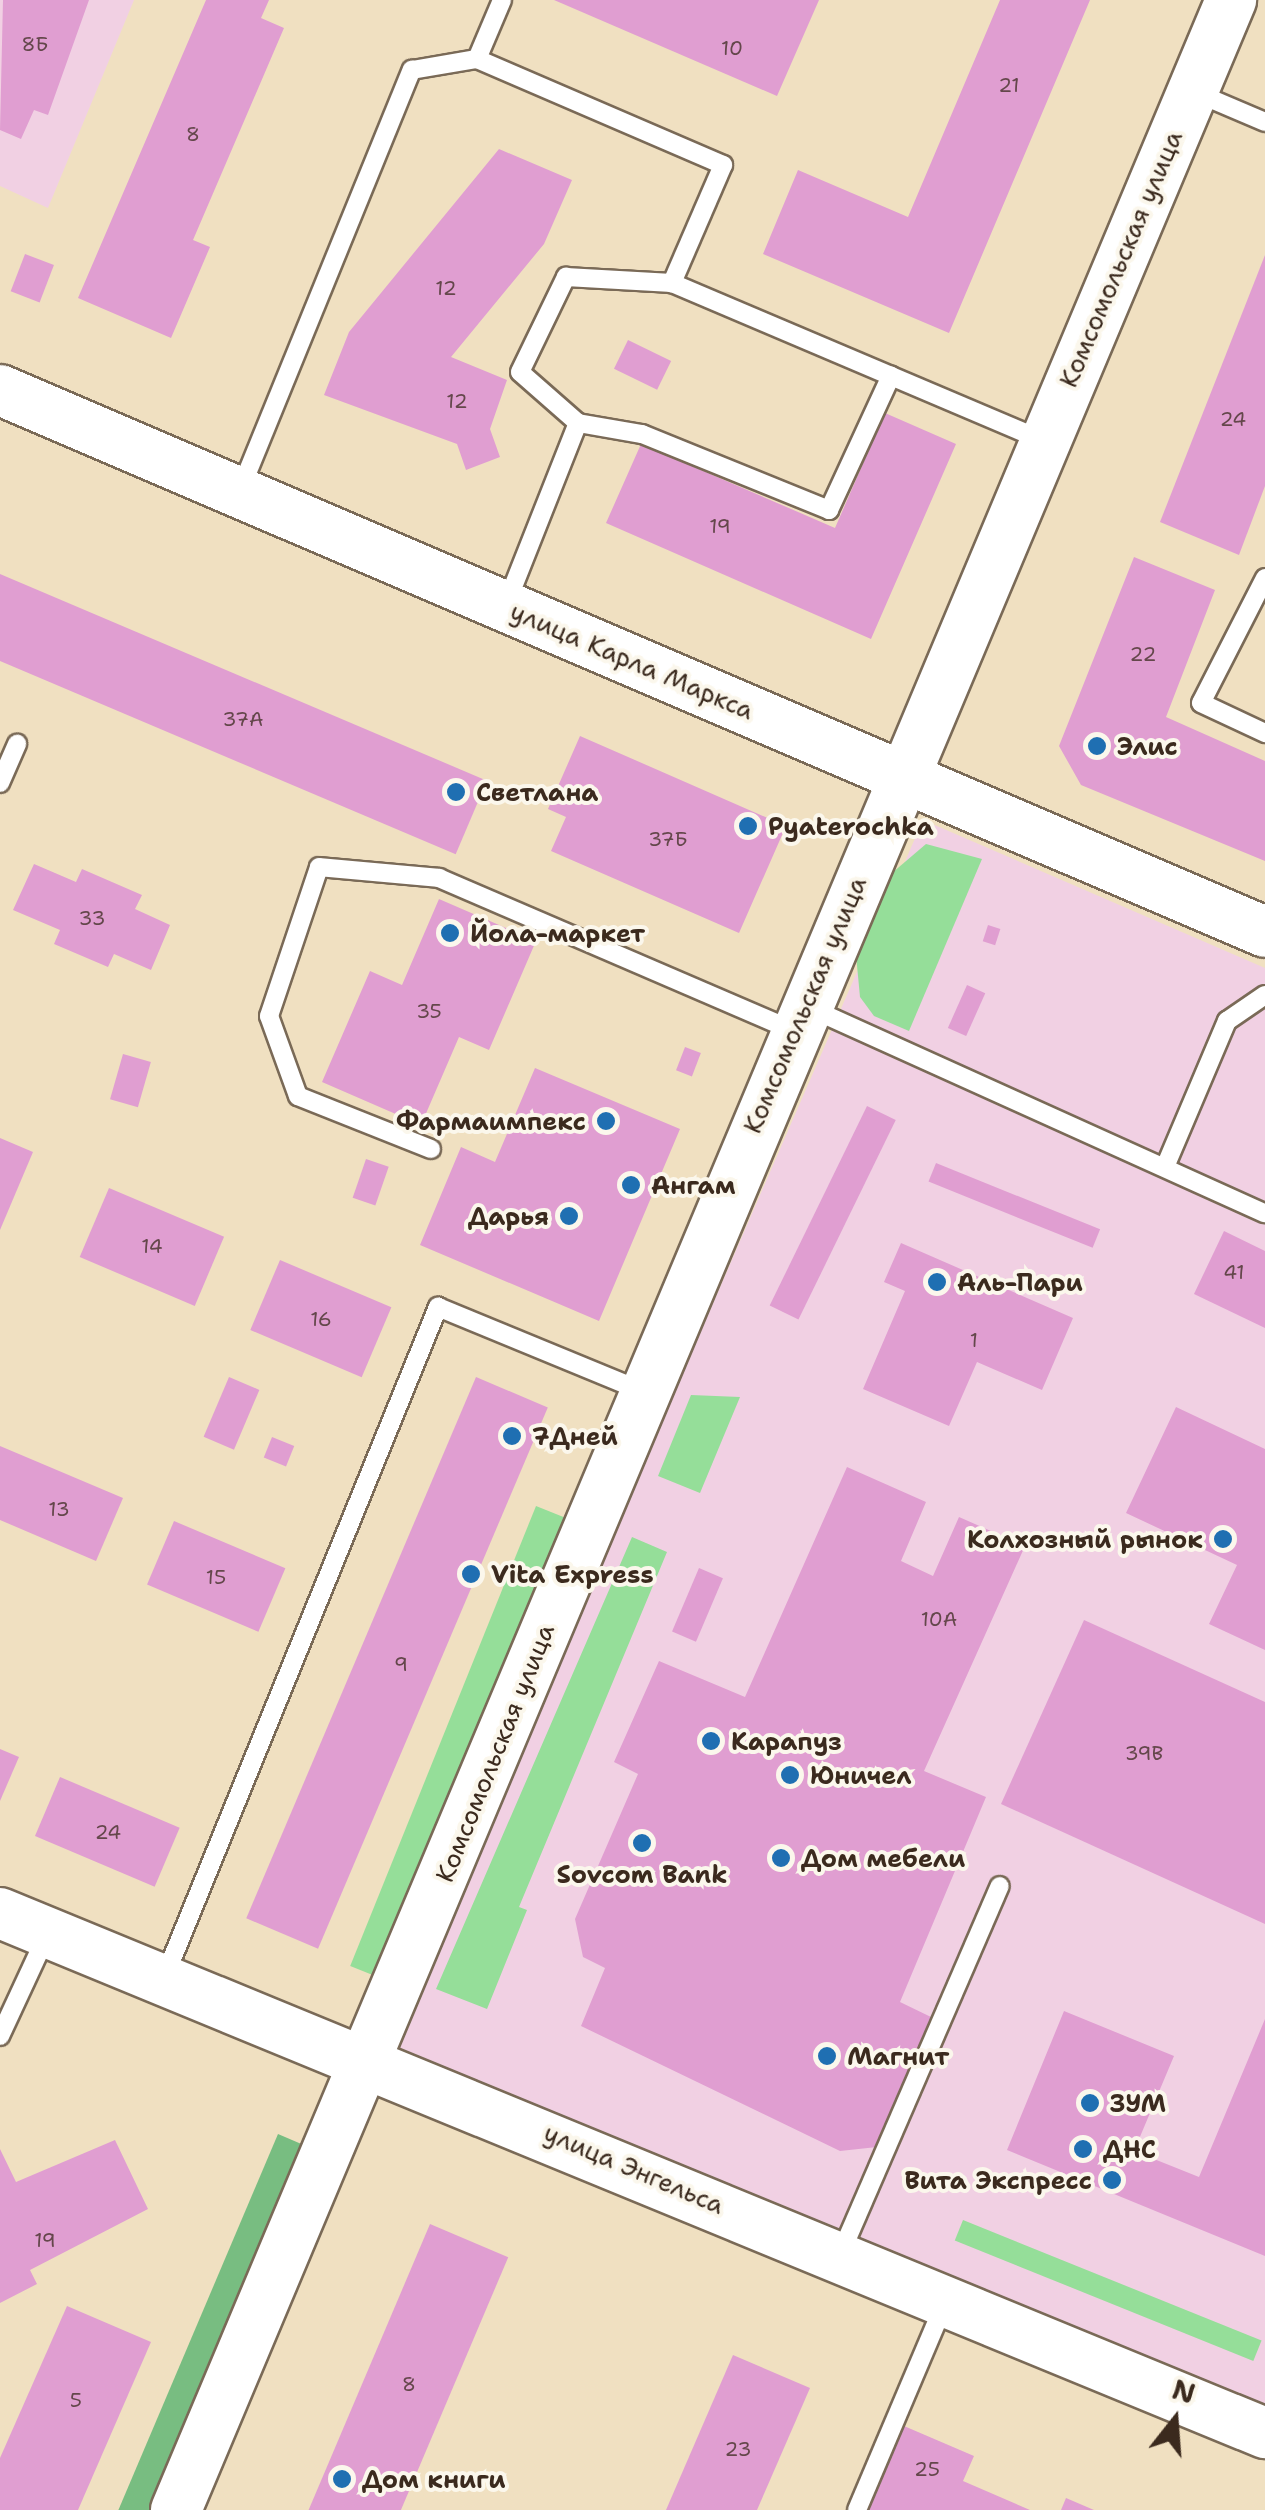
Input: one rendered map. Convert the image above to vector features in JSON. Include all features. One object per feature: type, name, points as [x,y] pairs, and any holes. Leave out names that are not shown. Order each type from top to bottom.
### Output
[{"type":"street","name":"Комсомольская улица","points":[[176,2510],[370,2059],[644,1392],[1230,0]]},
{"type":"street","name":"улица Карла Маркса","points":[[0,390],[1265,932]]},
{"type":"street","name":"улица Энгельса","points":[[0,1913],[370,2059],[1265,2433]]},
{"type":"lane","points":[[477,59],[502,0]]},
{"type":"lane","points":[[238,493],[412,70],[477,59],[723,165],[672,284]]},
{"type":"lane","points":[[1192,91],[1265,122]]},
{"type":"lane","points":[[891,376],[830,510],[642,434],[578,423],[520,372],[566,277],[672,284],[891,376],[1044,441]]},
{"type":"lane","points":[[505,607],[578,423]]},
{"type":"lane","points":[[1265,578],[1201,702],[1265,733]]},
{"type":"lane","points":[[0,783],[16,744]]},
{"type":"lane","points":[[431,1150],[298,1096],[268,1016],[319,867],[438,878],[800,1019],[1165,1168],[1265,1213]]},
{"type":"lane","points":[[1165,1168],[1228,1022],[1265,996]]},
{"type":"lane","points":[[164,1977],[438,1307],[644,1392]]},
{"type":"lane","points":[[840,2256],[1000,1886]]},
{"type":"lane","points":[[0,2036],[48,1933]]},
{"type":"lane","points":[[858,2510],[947,2300]]},
{"type":"shaded area","points":[[0,0],[134,0],[48,208],[0,186]]},
{"type":"shaded area","points":[[923,820],[1265,968],[1265,2416],[388,2051]]},
{"type":"green space","points":[[926,844],[982,859],[909,1031],[874,1016],[860,997],[856,955],[892,873]]},
{"type":"green space","points":[[691,1395],[740,1397],[700,1493],[658,1476]]},
{"type":"green space","points":[[536,1506],[570,1520],[385,1980],[350,1966]]},
{"type":"green space","points":[[632,1537],[667,1552],[519,1907],[527,1910],[487,2009],[436,1989]]},
{"type":"green space","points":[[278,2134],[315,2150],[162,2510],[118,2510]]},
{"type":"green space","points":[[963,2220],[1262,2341],[1253,2361],[955,2240]]},
{"type":"building","points":[[3,0],[89,0],[48,115],[34,110],[21,139],[0,130]]},
{"type":"building","points":[[206,0],[269,0],[261,18],[284,28],[193,240],[210,247],[171,338],[78,298]]},
{"type":"building","points":[[554,0],[819,0],[777,96]]},
{"type":"building","points":[[1000,0],[1090,0],[949,333],[763,254],[798,170],[908,217]]},
{"type":"building","points":[[499,149],[572,180],[544,244],[451,357],[507,380],[490,429],[500,457],[466,470],[457,444],[324,395],[349,332]]},
{"type":"building","points":[[25,254],[54,265],[40,302],[11,291]]},
{"type":"building","points":[[1265,255],[1265,486],[1239,555],[1160,522]]},
{"type":"building","points":[[628,340],[671,361],[657,390],[614,369]]},
{"type":"building","points":[[885,413],[956,444],[871,639],[606,523],[641,444],[835,528]]},
{"type":"building","points":[[1134,557],[1215,590],[1166,717],[1265,761],[1265,861],[1081,785],[1059,746]]},
{"type":"building","points":[[0,574],[487,781],[456,854],[0,661]]},
{"type":"building","points":[[580,736],[786,826],[739,933],[551,851],[566,817],[548,809]]},
{"type":"building","points":[[34,864],[76,882],[82,869],[142,895],[135,909],[170,925],[151,970],[114,954],[108,967],[54,944],[60,930],[13,910]]},
{"type":"building","points":[[439,899],[536,941],[489,1050],[459,1037],[421,1125],[322,1082],[370,971],[402,985]]},
{"type":"building","points":[[988,925],[1000,929],[995,945],[983,941]]},
{"type":"building","points":[[967,985],[985,993],[966,1036],[948,1028]]},
{"type":"building","points":[[685,1047],[701,1053],[692,1076],[676,1070]]},
{"type":"building","points":[[123,1054],[151,1062],[138,1107],[110,1099]]},
{"type":"building","points":[[535,1068],[680,1129],[599,1321],[420,1245],[461,1147],[495,1162]]},
{"type":"building","points":[[867,1106],[896,1120],[798,1320],[770,1306]]},
{"type":"building","points":[[0,1138],[33,1152],[0,1230]]},
{"type":"building","points":[[366,1159],[389,1167],[375,1206],[353,1198]]},
{"type":"building","points":[[936,1163],[1100,1229],[1093,1248],[929,1182]]},
{"type":"building","points":[[109,1188],[224,1237],[195,1306],[80,1257]]},
{"type":"building","points":[[1224,1231],[1265,1251],[1265,1328],[1194,1294]]},
{"type":"building","points":[[901,1243],[1073,1318],[1042,1390],[977,1362],[949,1426],[863,1389],[905,1291],[884,1282]]},
{"type":"building","points":[[280,1260],[391,1307],[362,1377],[250,1330]]},
{"type":"building","points":[[229,1377],[259,1390],[234,1450],[204,1437]]},
{"type":"building","points":[[476,1377],[548,1407],[318,1949],[246,1918]]},
{"type":"building","name":"Колхозный рынок","points":[[1176,1407],[1265,1449],[1265,1650],[1209,1624],[1237,1565],[1126,1513]]},
{"type":"building","points":[[272,1437],[294,1446],[286,1466],[264,1457]]},
{"type":"building","points":[[0,1446],[123,1498],[96,1561],[0,1520]]},
{"type":"building","name":"Дом мебели","points":[[847,1467],[926,1502],[901,1561],[933,1576],[959,1517],[1025,1546],[924,1771],[986,1797],[900,2002],[931,2017],[877,2147],[840,2151],[581,2026],[605,1968],[583,1957],[575,1919],[638,1774],[614,1762],[659,1661],[745,1697]]},
{"type":"building","points":[[174,1521],[285,1568],[258,1632],[147,1585]]},
{"type":"building","points":[[699,1568],[723,1578],[696,1642],[672,1632]]},
{"type":"building","points":[[1084,1620],[1265,1702],[1265,1924],[1001,1804]]},
{"type":"building","points":[[0,1749],[19,1757],[0,1801]]},
{"type":"building","points":[[60,1777],[180,1828],[155,1887],[35,1836]]},
{"type":"building","name":"ЗУМ","points":[[1064,2011],[1174,2056],[1134,2151],[1199,2177],[1265,2019],[1265,2256],[1007,2150]]},
{"type":"building","points":[[115,2140],[148,2209],[30,2270],[37,2284],[0,2303],[0,2149],[16,2182]]},
{"type":"building","points":[[430,2224],[508,2257],[401,2510],[309,2510]]},
{"type":"building","points":[[67,2306],[151,2342],[78,2510],[0,2510],[0,2458]]},
{"type":"building","points":[[733,2355],[810,2388],[757,2510],[666,2510]]},
{"type":"building","points":[[904,2426],[974,2456],[963,2481],[1030,2510],[867,2510]]},
{"type":"building","points":[[1066,2498],[1094,2510],[1061,2510]]},
{"type":"place","name":"Элис","points":[[1097,746]]},
{"type":"place","name":"Светлана","points":[[456,792]]},
{"type":"place","name":"Pyaterochka","points":[[748,826]]},
{"type":"place","name":"Йола-маркет","points":[[450,933]]},
{"type":"place","name":"Фармаимпекс","points":[[606,1121]]},
{"type":"place","name":"Ангам","points":[[631,1185]]},
{"type":"place","name":"Дарья","points":[[569,1216]]},
{"type":"place","name":"Аль-Пари","points":[[937,1282]]},
{"type":"place","name":"7Дней","points":[[512,1436]]},
{"type":"place","name":"Колхозный рынок","points":[[1223,1539]]},
{"type":"place","name":"Vita Express","points":[[471,1574]]},
{"type":"place","name":"Карапуз","points":[[711,1741]]},
{"type":"place","name":"Юничел","points":[[790,1775]]},
{"type":"place","name":"Sovcom Bank","points":[[642,1843]]},
{"type":"place","name":"Дом мебели","points":[[781,1858]]},
{"type":"place","name":"Магнит","points":[[827,2056]]},
{"type":"place","name":"ЗУМ","points":[[1090,2103]]},
{"type":"place","name":"ДНС","points":[[1083,2149]]},
{"type":"place","name":"Вита Экспресс","points":[[1112,2180]]},
{"type":"place","name":"Дом книги","points":[[342,2479]]}]
